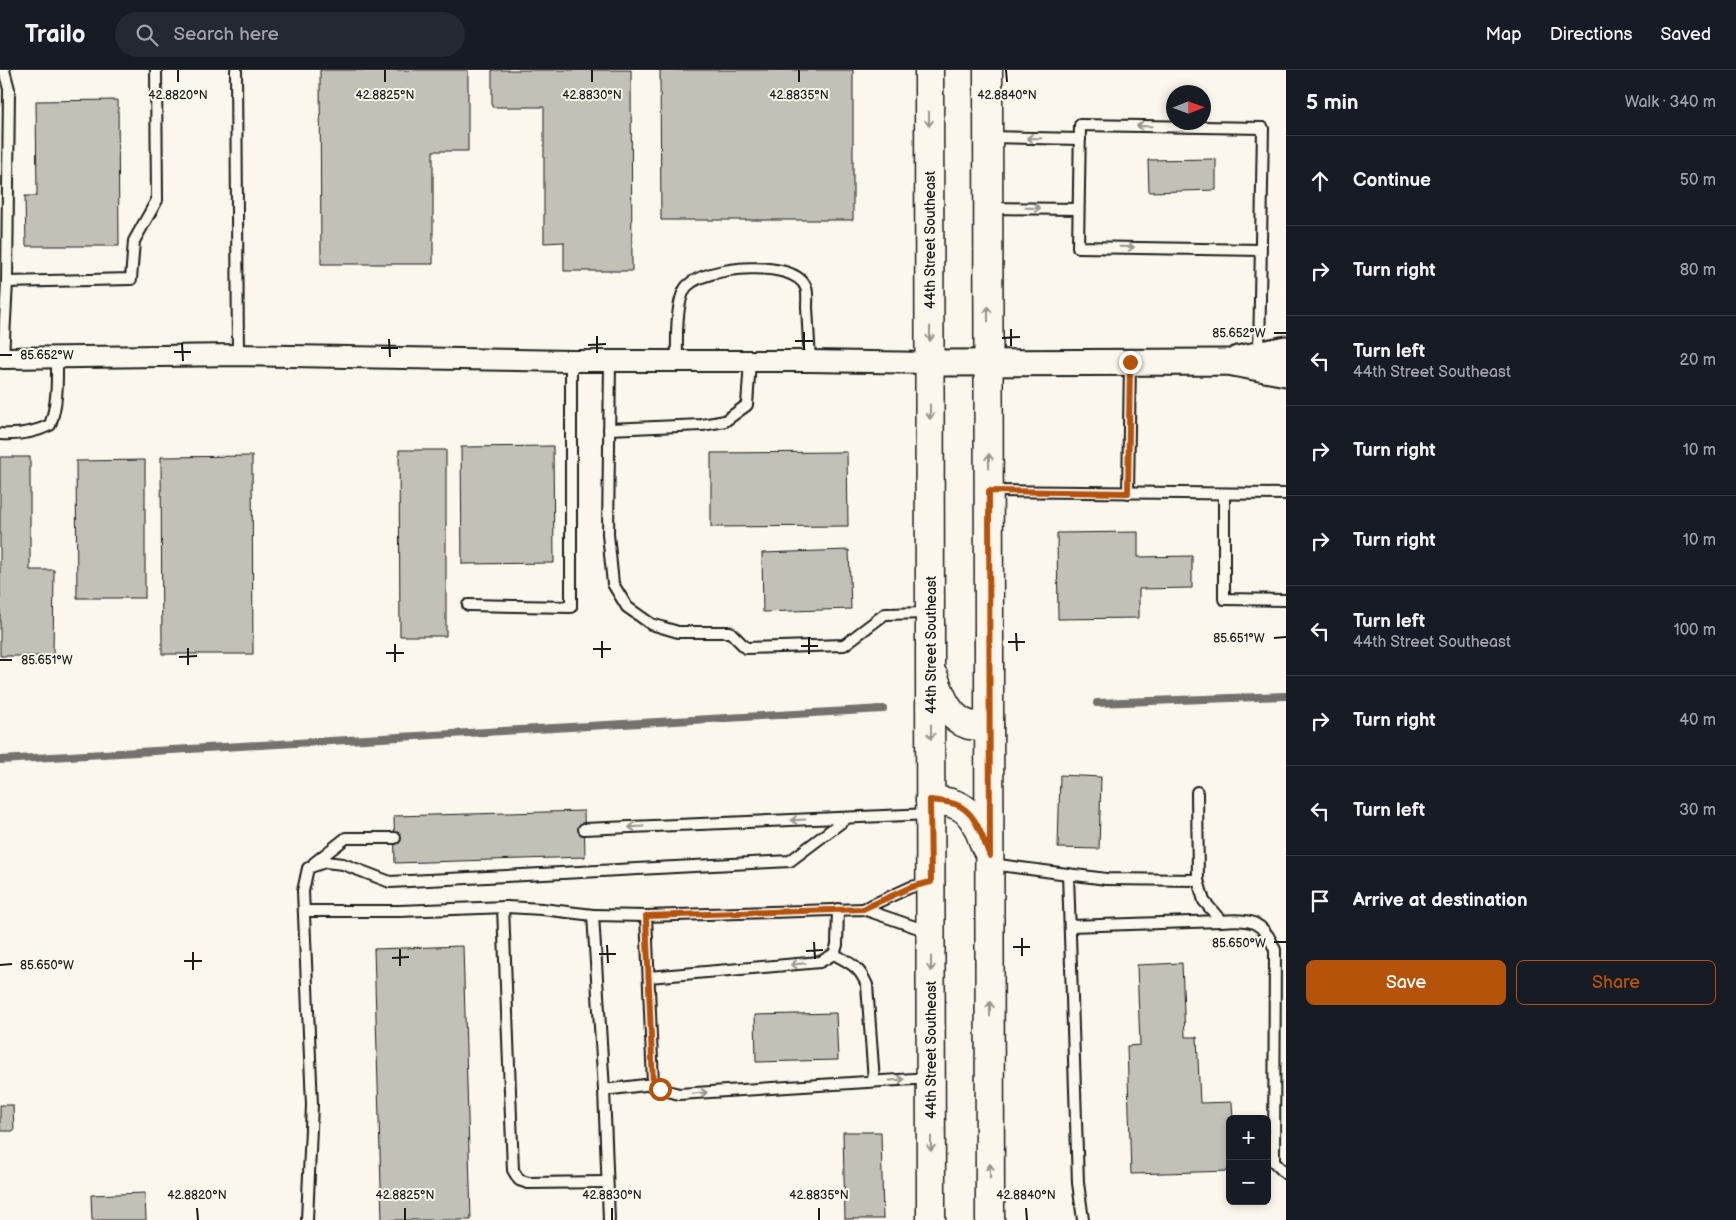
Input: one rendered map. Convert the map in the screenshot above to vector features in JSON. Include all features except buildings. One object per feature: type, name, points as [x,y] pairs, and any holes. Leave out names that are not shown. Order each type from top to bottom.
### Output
[{"type":"main road","name":"44th Street Southeast","points":[[929,70],[931,1078],[934,1213]]},
{"type":"main road","points":[[988,70],[990,1220]]},
{"type":"main road","points":[[931,666],[941,696],[952,715],[969,725],[989,726]]},
{"type":"main road","points":[[931,807],[955,804],[969,812],[977,825],[990,860]]},
{"type":"street","points":[[1228,362],[1286,349]]},
{"type":"street","points":[[1,358],[238,355],[571,361],[1228,362],[1286,373]]},
{"type":"lane","points":[[1,358],[7,282],[9,89],[4,70]]},
{"type":"lane","points":[[7,282],[131,279],[134,242],[157,200],[156,70]]},
{"type":"lane","points":[[236,70],[238,355]]},
{"type":"lane","points":[[1259,355],[1261,250],[1263,128],[1080,125],[1078,247],[1261,250]]},
{"type":"lane","points":[[988,137],[1080,139]]},
{"type":"lane","points":[[988,208],[1078,209]]},
{"type":"lane","points":[[678,361],[679,307],[686,287],[702,276],[741,268],[783,271],[799,278],[806,288],[810,361]]},
{"type":"lane","points":[[0,434],[16,435],[39,431],[50,425],[55,411],[57,394],[57,358]]},
{"type":"lane","points":[[468,605],[571,607],[571,361]]},
{"type":"lane","points":[[610,361],[608,534],[613,584],[627,607],[651,624],[678,632],[730,632],[746,648],[844,645],[885,614],[930,613]]},
{"type":"lane","points":[[610,429],[702,425],[724,421],[747,405],[750,361]]},
{"type":"lane","points":[[1128,493],[1130,362]]},
{"type":"lane","points":[[989,491],[1286,494]]},
{"type":"lane","points":[[1224,494],[1224,600],[1286,600]]},
{"type":"lane","points":[[1197,792],[1198,880],[1204,901],[1222,921]]},
{"type":"lane","points":[[584,829],[847,818],[931,807]]},
{"type":"lane","points":[[308,868],[325,862],[343,864],[390,882],[790,861],[847,818]]},
{"type":"lane","points":[[307,1220],[312,1105],[302,891],[308,868],[346,838],[395,838]]},
{"type":"lane","points":[[990,860],[1068,874],[1106,878],[1198,880]]},
{"type":"lane","points":[[1068,874],[1078,1183],[1083,1220]]},
{"type":"lane","points":[[863,909],[911,887],[931,882]]},
{"type":"lane","points":[[304,910],[399,911],[503,907],[594,915],[646,916],[863,909],[931,932]]},
{"type":"lane","points":[[503,907],[513,1170],[519,1180],[528,1183],[607,1182]]},
{"type":"lane","points":[[649,977],[820,962],[834,954],[837,945],[838,909]]},
{"type":"lane","points":[[594,915],[609,1220]]},
{"type":"lane","points":[[646,916],[653,1084]]},
{"type":"lane","points":[[1070,926],[1240,920],[1260,926],[1269,935],[1275,950],[1274,1162],[1286,1174]]},
{"type":"lane","points":[[834,954],[862,972],[867,985],[874,1081]]},
{"type":"lane","points":[[604,1090],[653,1084],[660,1089],[680,1094],[931,1078]]},
{"type":"waterway","points":[[1097,703],[1286,696]]},
{"type":"waterway","points":[[0,760],[883,709]]},
{"type":"route","points":[[660,1089],[653,1084],[646,916],[863,909],[911,887],[931,882],[930,800],[955,804],[969,812],[977,825],[990,856],[989,491],[1128,493],[1130,362]]}]
